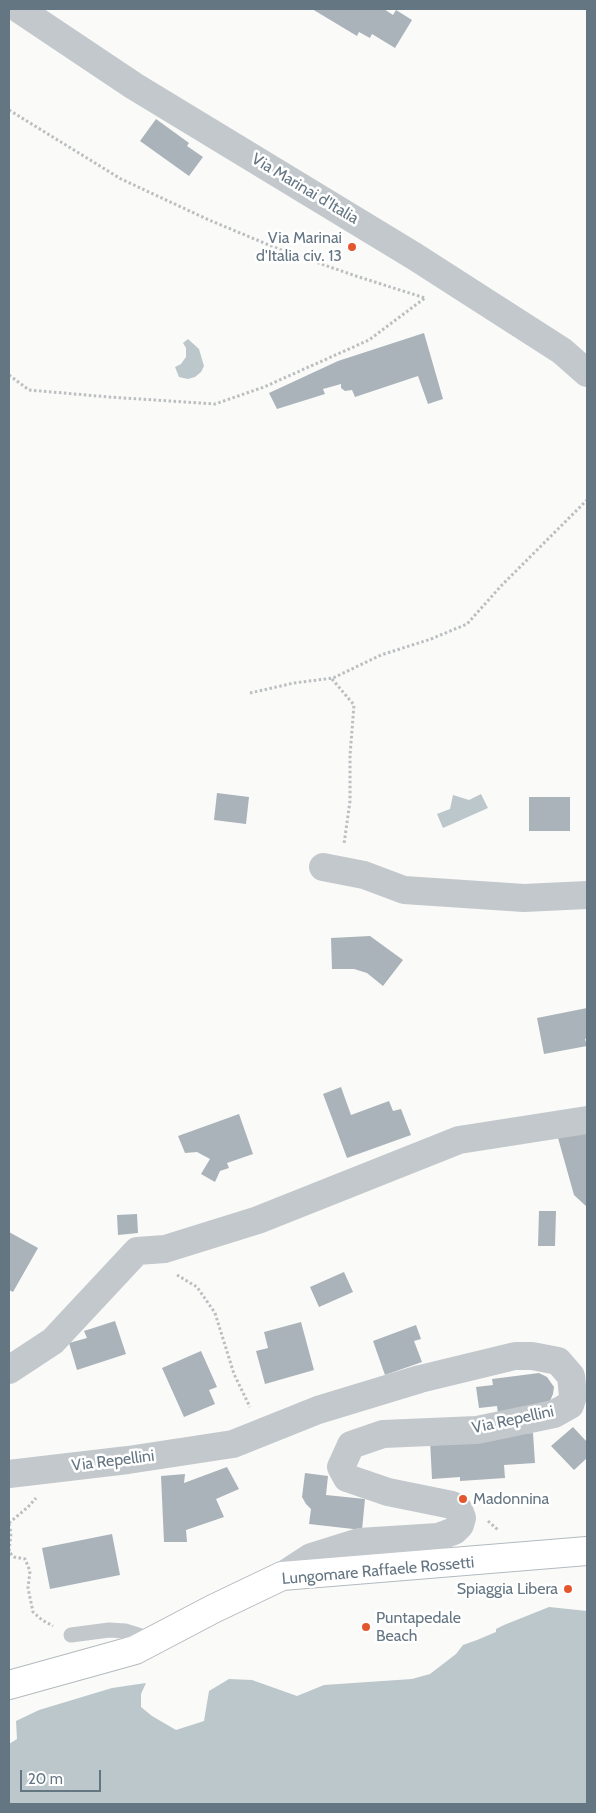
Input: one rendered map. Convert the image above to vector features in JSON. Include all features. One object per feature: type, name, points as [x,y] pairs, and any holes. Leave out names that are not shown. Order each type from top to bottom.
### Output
[{"type":"main road","name":"Lungomare Raffaele Rossetti","points":[[9,1685],[135,1650],[282,1576],[587,1552]]},
{"type":"street","name":"Via Marinai d'Italia","points":[[19,9],[134,86],[447,277],[562,351],[587,373]]},
{"type":"street","points":[[332,869],[364,875],[404,890],[524,898],[587,895]]},
{"type":"street","points":[[9,1370],[53,1340],[137,1251],[165,1249],[258,1220],[459,1140],[587,1120]]},
{"type":"street","name":"Via Repellini","points":[[9,1474],[128,1460],[233,1444],[318,1410],[420,1378],[515,1356],[532,1356],[558,1361],[571,1376],[573,1396],[570,1404],[554,1414],[477,1430],[383,1434],[351,1445],[341,1467],[347,1478],[388,1492],[452,1505],[459,1510],[462,1518],[460,1526],[454,1532],[438,1537],[359,1542],[311,1557],[282,1576]]},
{"type":"lane","points":[[71,1635],[125,1630],[154,1640]]},
{"type":"path","points":[[9,110],[121,179],[209,220],[280,250],[425,298],[368,340],[264,387],[215,404],[29,390],[9,375]]},
{"type":"path","points":[[250,693],[294,683],[332,679],[381,656],[431,639],[467,624],[501,586],[587,500]]},
{"type":"path","points":[[332,679],[354,706],[350,755],[350,801],[332,869]]},
{"type":"path","points":[[165,1249],[168,1265],[179,1277],[197,1287],[215,1313],[234,1374],[262,1432]]},
{"type":"path","points":[[9,1524],[11,1533],[9,1552],[14,1556],[25,1559],[30,1572],[28,1588],[33,1612],[42,1620],[71,1635]]},
{"type":"shaded area","points":[[188,339],[199,349],[204,366],[195,377],[188,379],[179,377],[175,367],[181,364],[186,357],[186,348],[183,343]]},
{"type":"shaded area","points":[[481,794],[488,808],[443,828],[437,814],[450,809],[453,795],[469,800]]},
{"type":"shaded area","points":[[549,1607],[587,1611],[587,1804],[9,1804],[9,1744],[17,1739],[16,1721],[39,1710],[112,1688],[146,1683],[141,1694],[141,1707],[176,1730],[204,1721],[209,1691],[229,1679],[252,1680],[297,1696],[324,1685],[412,1679],[430,1674],[456,1654],[463,1645],[496,1632],[496,1629],[504,1625]]},
{"type":"building","points":[[312,9],[384,9],[393,15],[396,10],[412,20],[395,48],[372,34],[370,38],[359,32],[357,36]]},
{"type":"building","points":[[156,119],[189,143],[187,146],[203,157],[189,176],[140,141]]},
{"type":"building","points":[[424,333],[443,399],[428,404],[418,376],[355,397],[352,390],[345,391],[341,388],[341,384],[323,389],[325,394],[277,409],[269,393],[338,361]]},
{"type":"building","points":[[217,793],[249,797],[246,824],[214,820]]},
{"type":"building","points":[[529,797],[570,797],[570,831],[529,831]]},
{"type":"building","points":[[370,936],[403,960],[383,986],[367,973],[354,969],[332,969],[331,938]]},
{"type":"building","points":[[587,1008],[587,1038],[585,1039],[587,1046],[544,1054],[537,1018]]},
{"type":"building","points":[[341,1087],[351,1115],[389,1101],[393,1111],[401,1109],[411,1135],[347,1158],[323,1094]]},
{"type":"building","points":[[239,1114],[253,1154],[227,1163],[229,1168],[220,1171],[215,1182],[201,1174],[210,1159],[197,1152],[185,1153],[178,1136]]},
{"type":"building","points":[[587,1130],[587,1207],[574,1195],[558,1138]]},
{"type":"building","points":[[539,1211],[556,1211],[555,1246],[538,1246]]},
{"type":"building","points":[[137,1214],[138,1233],[118,1235],[117,1215]]},
{"type":"building","points":[[9,1232],[38,1248],[13,1292],[9,1290]]},
{"type":"building","points":[[344,1272],[353,1292],[319,1307],[310,1287]]},
{"type":"building","points":[[115,1321],[126,1354],[77,1370],[69,1343],[87,1338],[84,1331]]},
{"type":"building","points":[[301,1322],[314,1370],[265,1384],[256,1351],[268,1348],[264,1332]]},
{"type":"building","points":[[416,1325],[421,1339],[414,1341],[422,1362],[385,1375],[373,1341]]},
{"type":"building","points":[[201,1351],[217,1387],[209,1390],[215,1404],[184,1417],[162,1368]]},
{"type":"building","points":[[539,1373],[547,1377],[554,1387],[550,1401],[543,1405],[498,1414],[497,1406],[479,1408],[476,1387],[493,1385],[492,1379]]},
{"type":"building","points":[[573,1427],[587,1442],[587,1458],[574,1470],[551,1446]]},
{"type":"building","points":[[533,1433],[535,1463],[504,1465],[505,1478],[460,1481],[460,1477],[432,1479],[430,1440]]},
{"type":"building","points":[[227,1467],[239,1489],[216,1499],[224,1517],[186,1530],[187,1542],[164,1542],[161,1476],[185,1474],[184,1483]]},
{"type":"building","points":[[305,1473],[328,1476],[326,1495],[365,1499],[362,1530],[309,1524],[311,1509],[302,1497]]},
{"type":"building","points":[[112,1534],[120,1575],[50,1589],[42,1548]]},
{"type":"place","name":"Via Marinai d'Italia civ. 13","points":[[352,247]]},
{"type":"place","name":"Madonnina","points":[[463,1499]]},
{"type":"place","name":"Spiaggia Libera","points":[[568,1589]]},
{"type":"place","name":"Puntapedale Beach","points":[[366,1627]]}]
